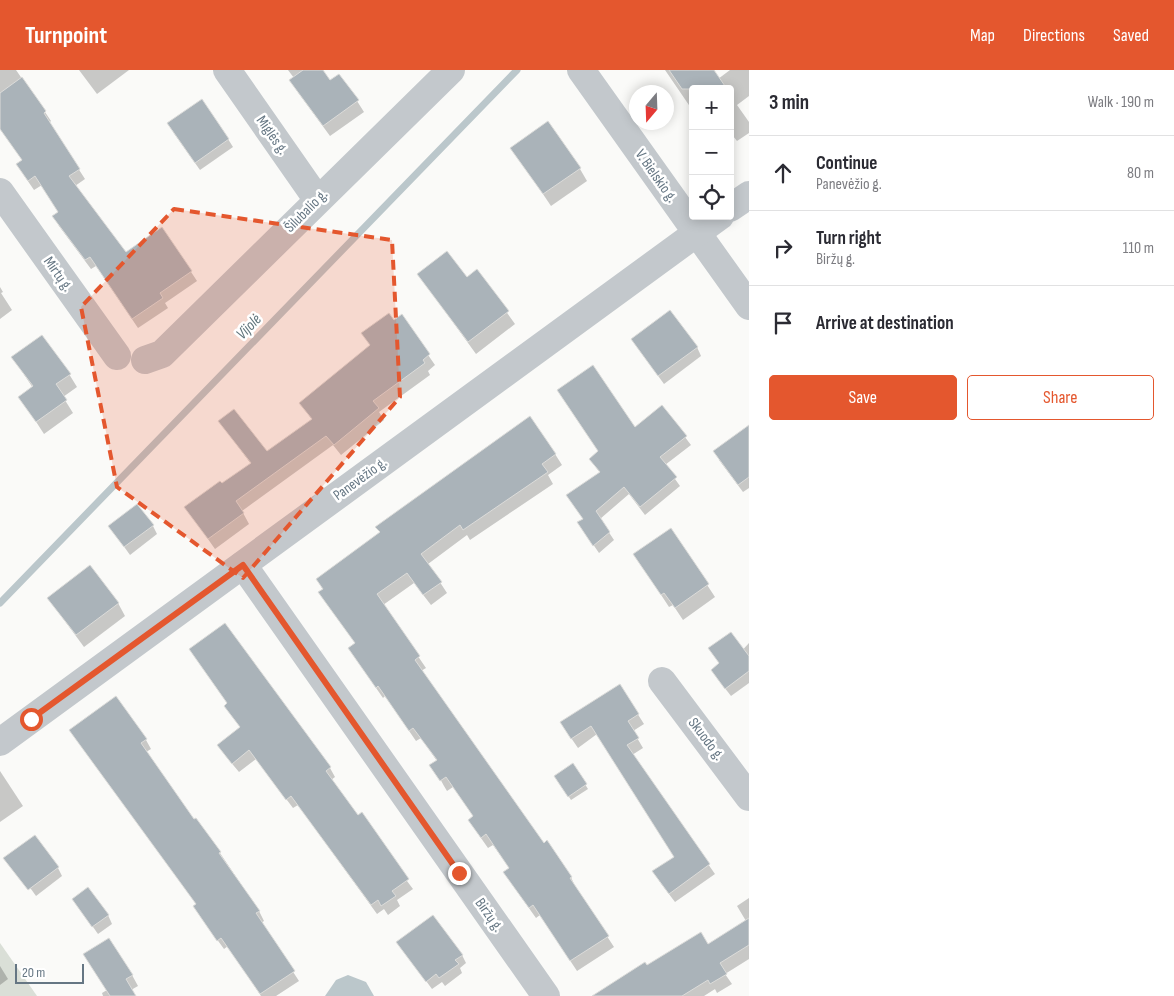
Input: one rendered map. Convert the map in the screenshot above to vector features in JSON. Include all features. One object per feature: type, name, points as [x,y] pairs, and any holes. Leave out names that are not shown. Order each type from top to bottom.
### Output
[{"type":"street","name":"Miglės g.","points":[[227,70],[318,199]]},
{"type":"street","name":"Šilubalio g.","points":[[154,357],[451,70]]},
{"type":"street","name":"V. Bielskio g.","points":[[581,70],[749,306]]},
{"type":"street","name":"Mirtų g.","points":[[0,192],[116,356]]},
{"type":"street","points":[[734,205],[749,195]]},
{"type":"street","name":"Panevėžio g.","points":[[0,742],[714,220]]},
{"type":"street","name":"Biržų g.","points":[[243,565],[546,996]]},
{"type":"street","name":"Skuodo g.","points":[[662,681],[749,797]]},
{"type":"highlighted area","points":[[174,209],[392,240],[400,397],[243,578],[117,487],[81,307]]},
{"type":"shaded area","points":[[0,943],[37,996],[0,996]]},
{"type":"shaded area","points":[[348,975],[366,982],[374,996],[325,996],[336,980]]},
{"type":"building","points":[[303,70],[323,70],[330,80],[339,74],[359,100],[323,126],[289,80]]},
{"type":"building","points":[[669,70],[714,70],[724,85],[689,85],[689,89],[682,89]]},
{"type":"building","points":[[22,77],[46,111],[44,113],[80,169],[69,176],[126,252],[162,227],[192,271],[160,293],[163,298],[132,319],[90,257],[85,260],[52,216],[58,212],[35,176],[28,181],[16,164],[22,160],[0,129],[0,93]]},
{"type":"building","points":[[202,99],[229,139],[195,163],[167,123]]},
{"type":"building","points":[[548,121],[581,168],[543,194],[510,148]]},
{"type":"building","points":[[447,251],[467,277],[477,269],[509,311],[468,342],[417,274]]},
{"type":"building","points":[[670,310],[698,347],[658,376],[631,339]]},
{"type":"building","points":[[389,313],[394,320],[402,314],[430,354],[423,360],[425,363],[373,401],[379,408],[334,445],[326,436],[236,501],[244,513],[208,539],[184,507],[220,481],[222,483],[251,463],[218,421],[234,409],[267,451],[312,419],[299,403],[370,345],[361,333]]},
{"type":"building","points":[[42,335],[71,374],[56,384],[67,400],[36,422],[18,397],[33,386],[11,357]]},
{"type":"building","points":[[593,365],[635,427],[662,405],[687,436],[660,457],[677,477],[640,507],[624,487],[596,511],[610,532],[593,546],[577,522],[583,519],[566,495],[600,472],[589,459],[598,451],[557,390]]},
{"type":"building","points":[[530,416],[556,454],[542,464],[548,472],[463,530],[460,525],[421,554],[442,582],[423,595],[407,573],[377,594],[420,656],[415,660],[544,843],[547,840],[609,936],[570,961],[533,905],[529,908],[503,872],[509,868],[486,834],[481,838],[468,820],[473,816],[446,777],[440,781],[429,765],[437,760],[413,728],[409,731],[378,686],[376,688],[348,648],[355,643],[318,592],[323,589],[316,579],[380,532],[375,527]]},
{"type":"building","points":[[749,425],[749,477],[738,485],[713,451]]},
{"type":"building","points":[[137,504],[154,525],[124,547],[108,526]]},
{"type":"building","points":[[671,528],[709,584],[675,608],[664,593],[661,595],[633,554]]},
{"type":"building","points":[[90,565],[119,603],[76,635],[47,598]]},
{"type":"building","points":[[225,623],[331,767],[326,771],[358,815],[362,812],[409,879],[392,891],[396,896],[381,906],[378,900],[371,905],[291,796],[286,800],[249,750],[232,764],[217,745],[240,727],[224,706],[227,703],[189,649]]},
{"type":"building","points":[[731,632],[749,656],[749,671],[725,689],[711,670],[719,663],[708,648]]},
{"type":"building","points":[[620,684],[639,714],[628,721],[639,738],[627,745],[710,864],[669,894],[652,871],[674,857],[591,726],[571,739],[560,722]]},
{"type":"building","points":[[116,696],[147,739],[141,743],[194,819],[196,818],[221,852],[219,853],[260,911],[256,913],[295,971],[260,994],[221,938],[217,941],[193,906],[196,904],[69,730]]},
{"type":"building","points":[[573,763],[587,784],[568,797],[554,776]]},
{"type":"building","points":[[35,835],[59,867],[28,890],[3,858]]},
{"type":"building","points":[[88,887],[109,915],[92,927],[72,899]]},
{"type":"building","points":[[433,915],[463,955],[455,960],[459,964],[439,978],[436,974],[426,982],[396,942]]},
{"type":"building","points":[[749,918],[749,945],[720,963],[727,974],[710,984],[708,980],[682,996],[592,996],[645,962],[647,965],[701,932],[708,944]]},
{"type":"building","points":[[109,938],[133,975],[126,979],[136,996],[110,996],[83,954]]},
{"type":"waterway","name":"Vijolė","points":[[0,603],[517,70]]},
{"type":"route","points":[[31,719],[243,565],[459,873]]}]
